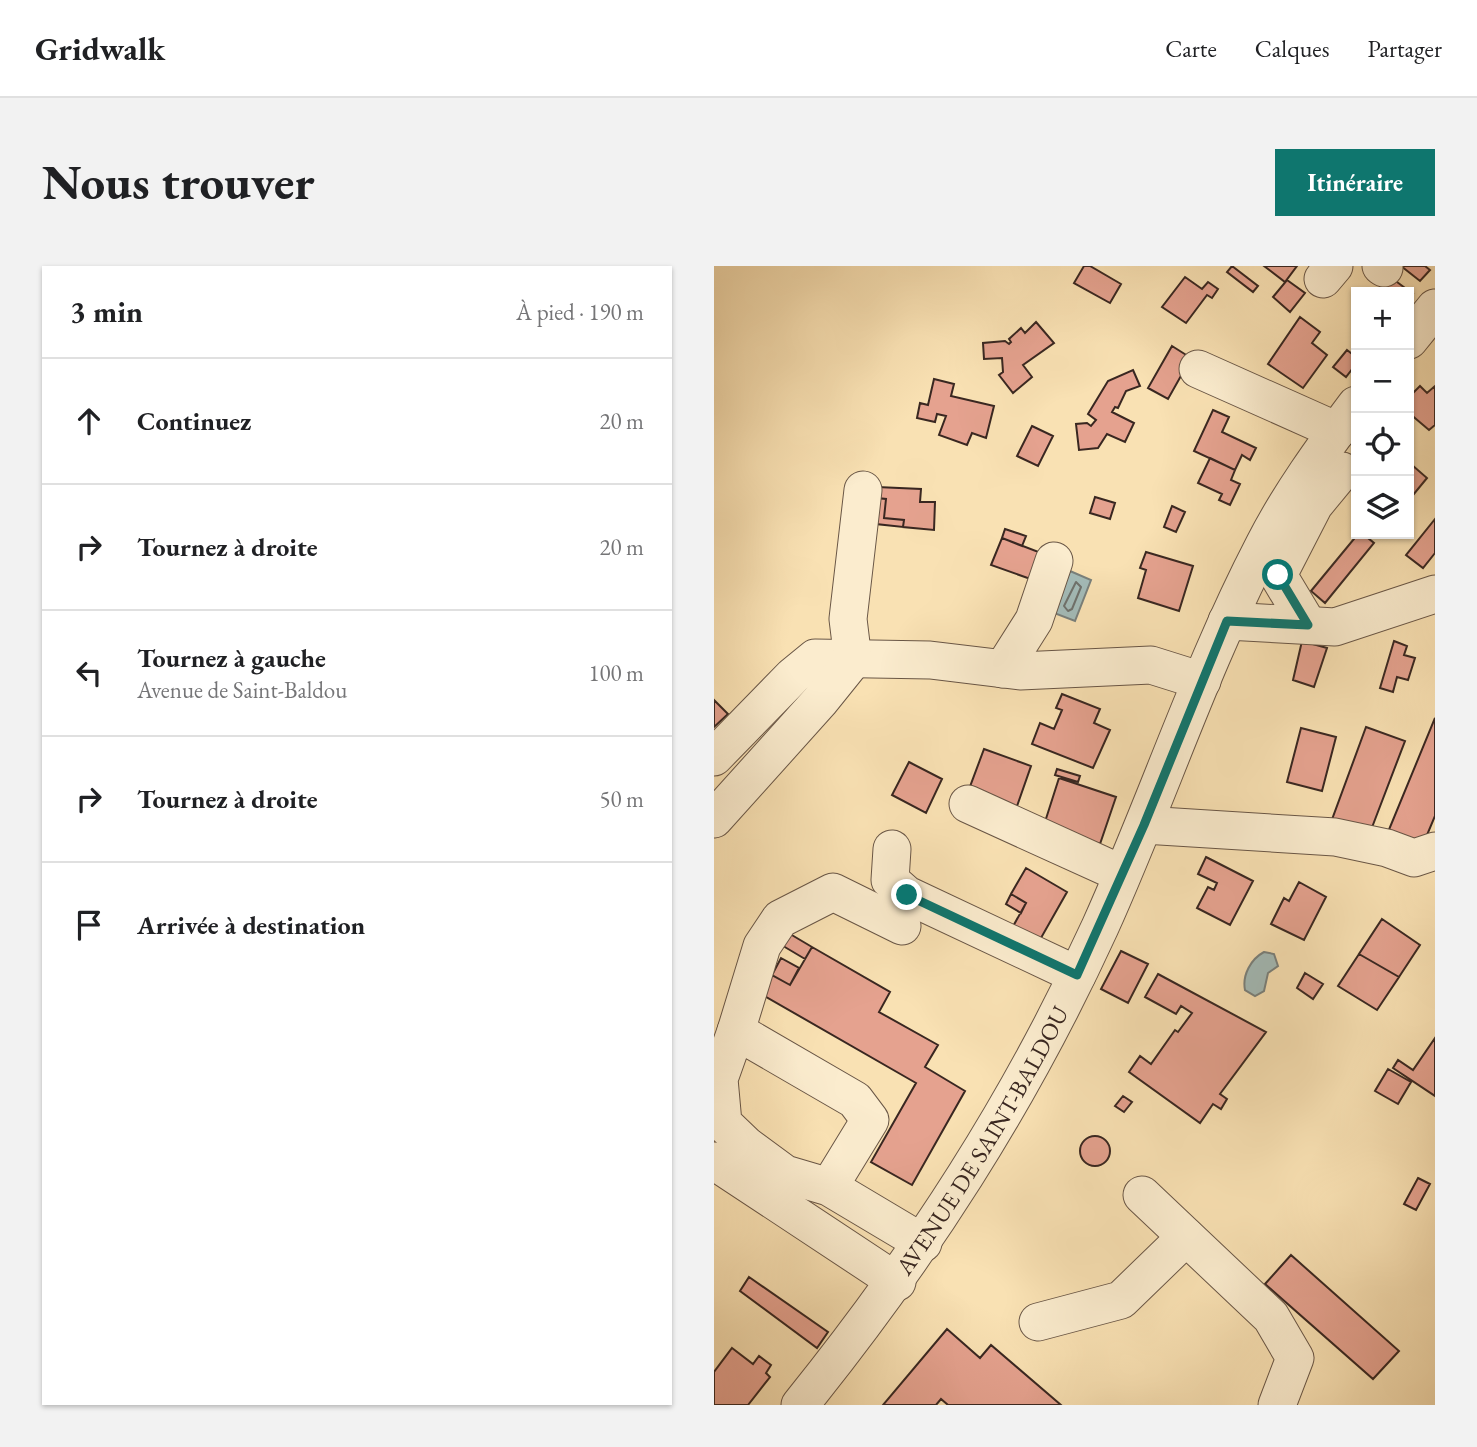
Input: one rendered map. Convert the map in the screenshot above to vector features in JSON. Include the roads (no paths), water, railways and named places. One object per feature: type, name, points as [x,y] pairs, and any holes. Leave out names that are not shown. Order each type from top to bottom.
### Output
[{"type":"street","points":[[1414,334],[1435,308]]},
{"type":"street","points":[[1198,369],[1347,418]]},
{"type":"street","name":"AVENUE DE SAINT-BALDOU","points":[[800,1405],[897,1282],[1002,1120],[1077,975],[1144,825],[1227,621],[1265,542],[1347,418]]},
{"type":"street","points":[[1308,625],[1278,575],[1314,505],[1342,471]]},
{"type":"street","points":[[714,819],[820,701],[853,660],[848,619],[863,490]]},
{"type":"street","points":[[1003,669],[1034,620],[1054,561]]},
{"type":"street","points":[[1227,621],[1335,626],[1435,594]]},
{"type":"street","points":[[714,757],[793,676],[815,659],[930,660],[1003,669],[1087,670],[1151,665],[1202,681]]},
{"type":"street","points":[[968,804],[1122,874]]},
{"type":"street","points":[[1144,825],[1335,837],[1428,858]]},
{"type":"street","points":[[892,849],[890,880],[907,895],[1077,975]]},
{"type":"street","points":[[902,926],[834,892],[780,919],[762,946],[719,1079],[723,1123],[747,1146],[785,1174],[828,1187],[923,1243]]},
{"type":"street","points":[[736,1031],[855,1100],[870,1120],[828,1187]]},
{"type":"street","points":[[714,1161],[897,1282]]},
{"type":"street","points":[[1142,1195],[1271,1317],[1295,1358],[1278,1405]]},
{"type":"street","points":[[1038,1322],[1121,1300],[1186,1237]]},
{"type":"water","points":[[1070,571],[1091,580],[1075,621],[1054,613]]},
{"type":"water","points":[[1264,952],[1274,954],[1278,966],[1268,973],[1264,991],[1255,996],[1245,990],[1246,973],[1251,963]]}]
